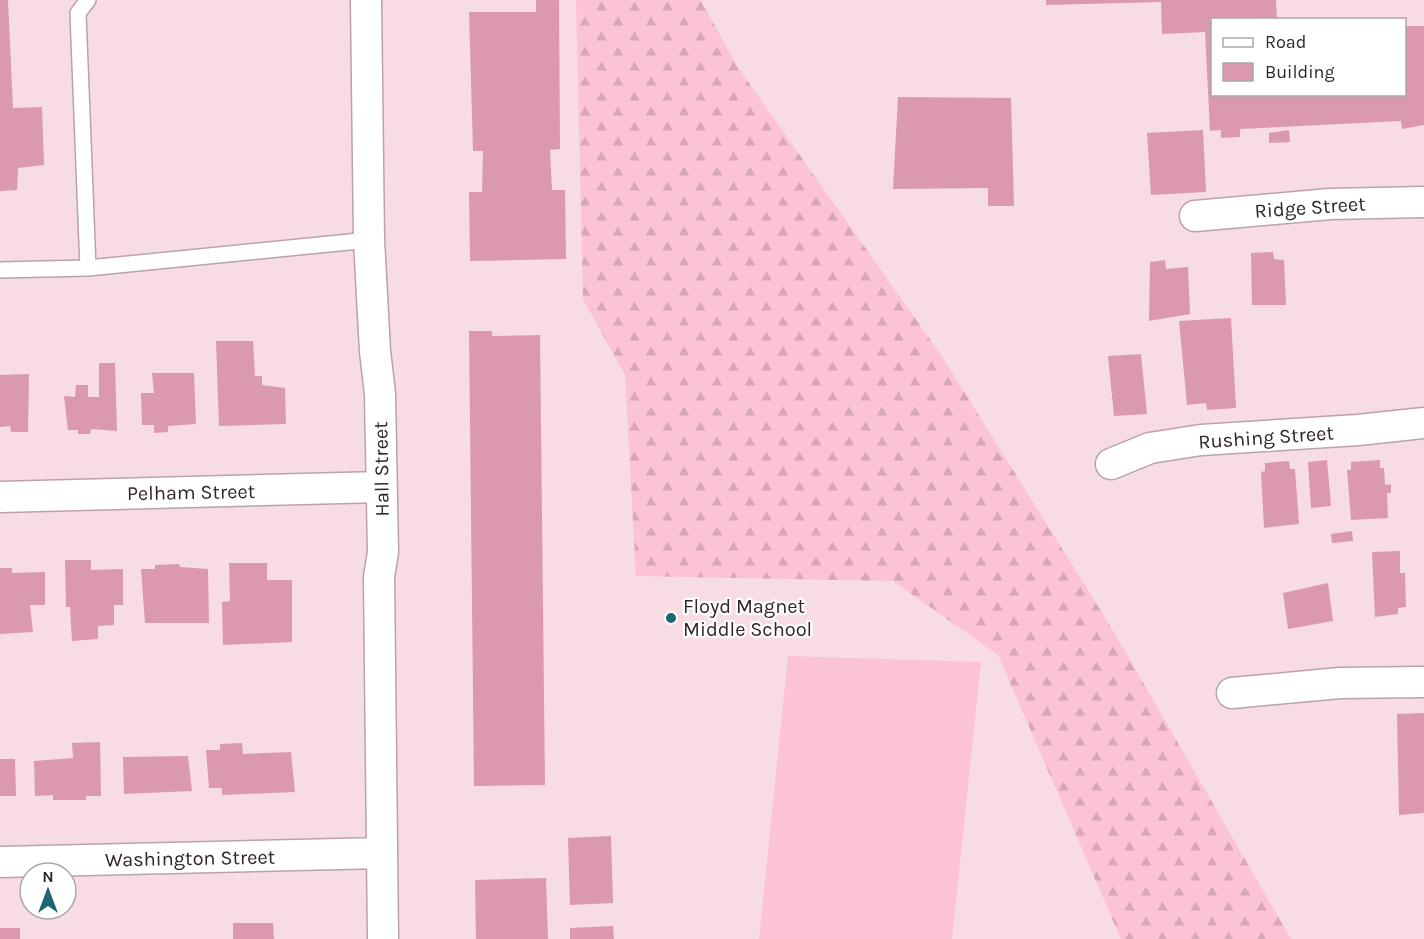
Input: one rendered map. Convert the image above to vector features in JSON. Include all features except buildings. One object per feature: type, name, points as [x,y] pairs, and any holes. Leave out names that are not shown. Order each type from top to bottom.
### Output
[{"type":"street","name":"Hall Street","points":[[366,0],[369,240],[375,351],[380,394],[383,552],[379,577],[383,939]]},
{"type":"street","name":"Ridge Street","points":[[1195,216],[1330,204],[1424,201]]},
{"type":"street","name":"Rushing Street","points":[[1111,464],[1150,448],[1191,442],[1424,423]]},
{"type":"street","name":"Pelham Street","points":[[0,497],[381,488]]},
{"type":"street","points":[[1232,693],[1340,683],[1424,682]]},
{"type":"street","name":"Washington Street","points":[[0,862],[381,853]]},
{"type":"lane","points":[[88,0],[78,13],[88,268]]},
{"type":"lane","points":[[0,270],[88,268],[369,240]]},
{"type":"green space","points":[[576,0],[701,0],[737,66],[943,358],[1111,627],[1291,939],[1121,939],[998,655],[893,581],[636,576],[625,375],[583,299]]},
{"type":"green space","points":[[788,656],[981,662],[952,939],[759,939]]},
{"type":"place","name":"Floyd Magnet Middle School","points":[[671,618]]}]
